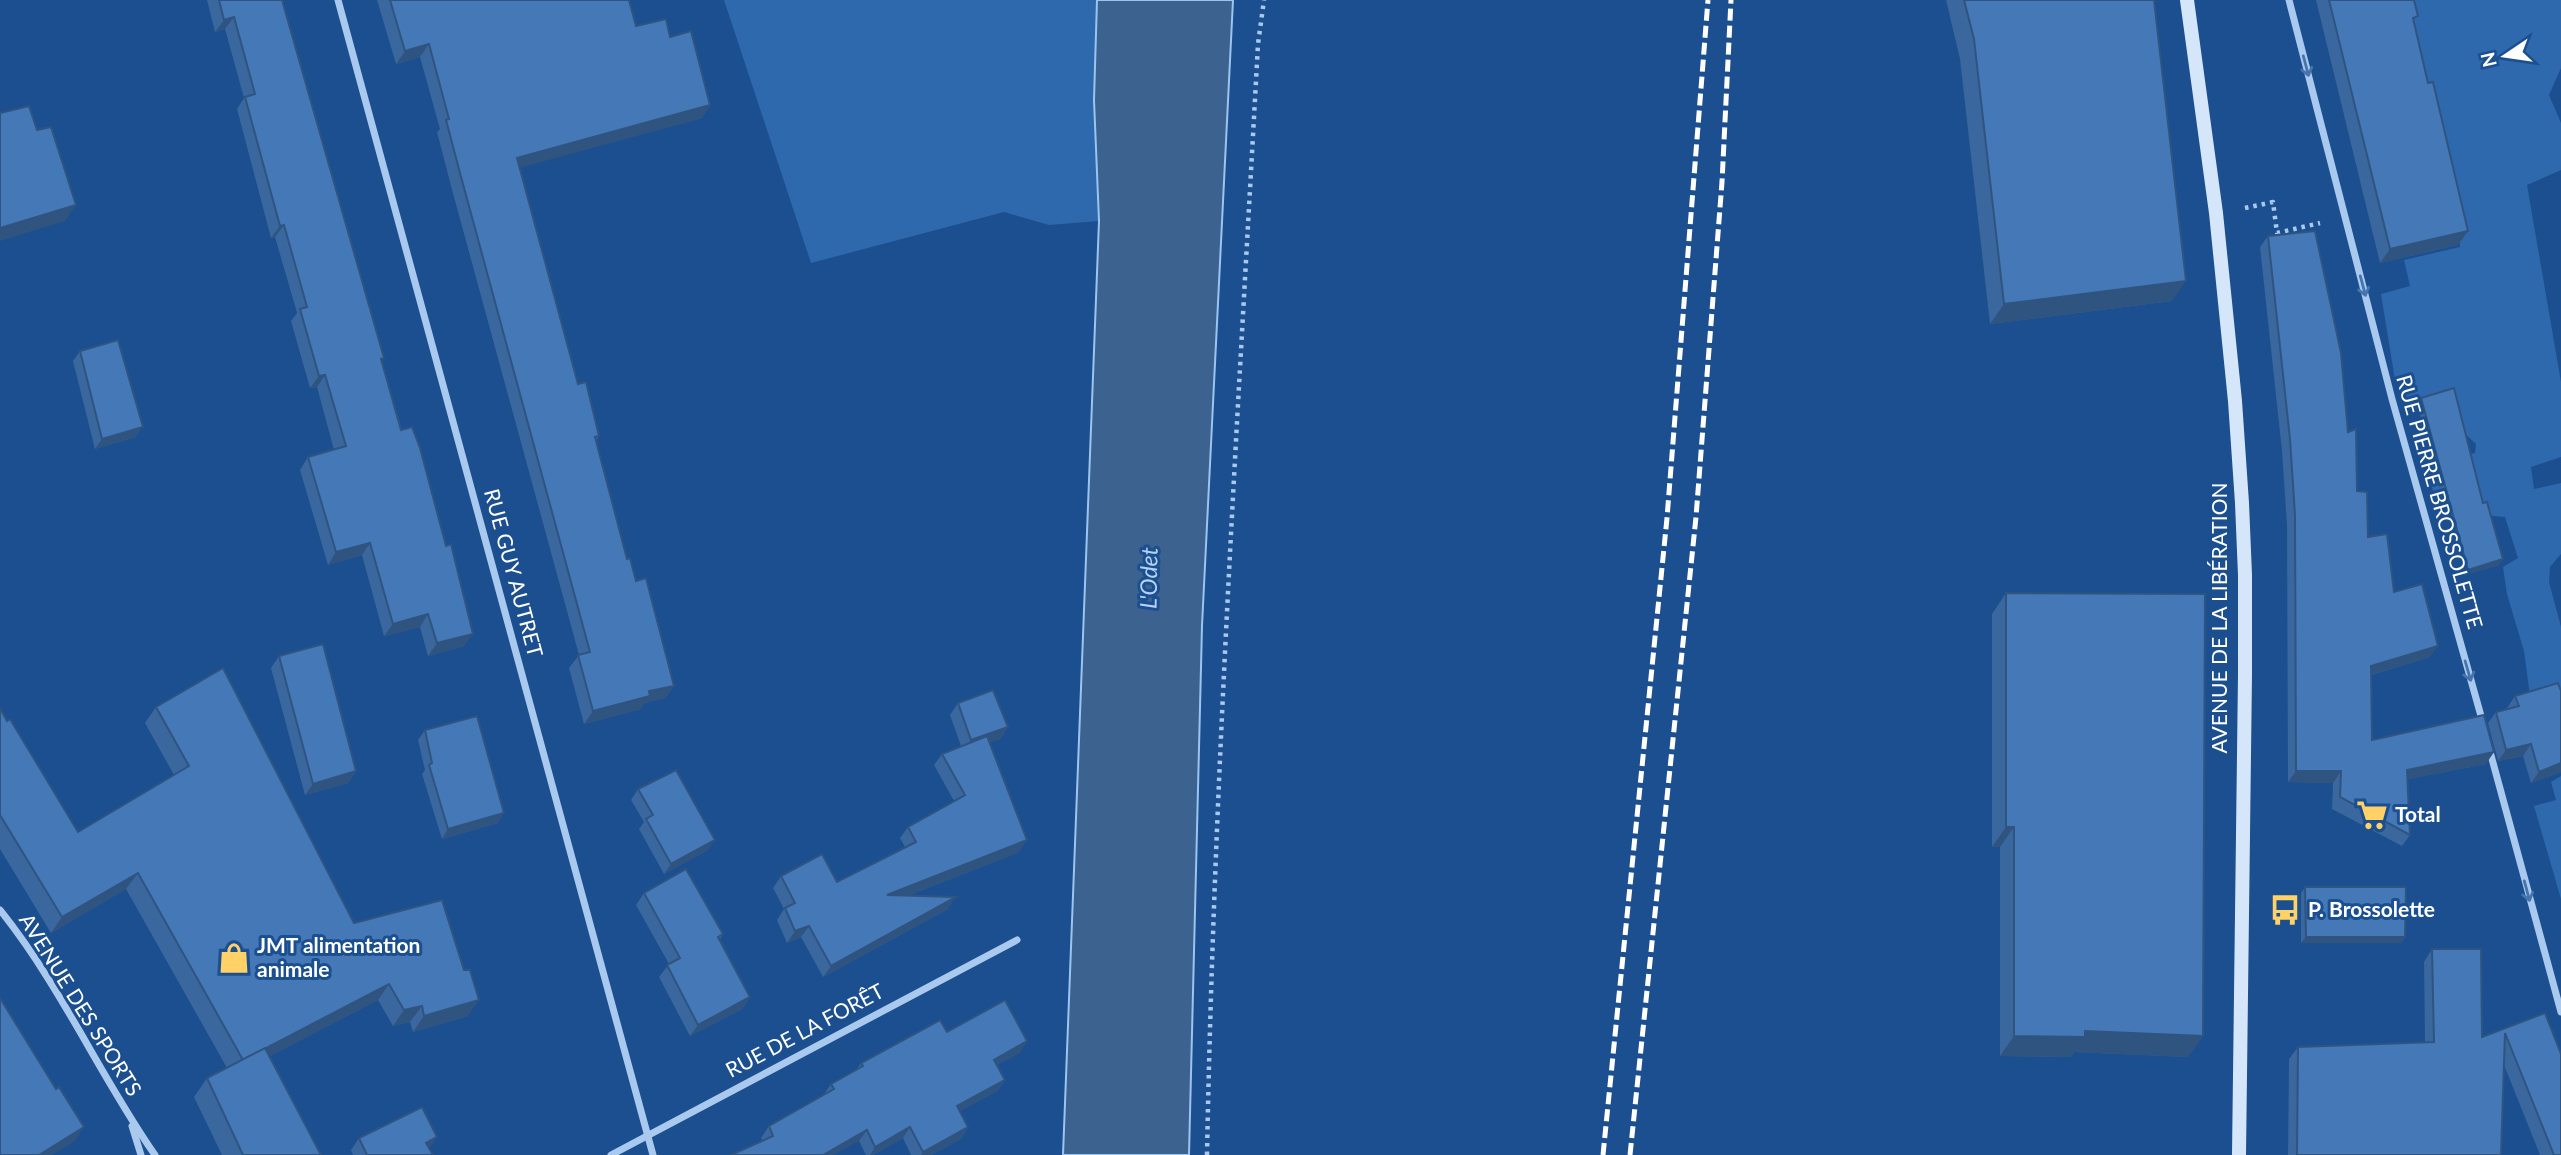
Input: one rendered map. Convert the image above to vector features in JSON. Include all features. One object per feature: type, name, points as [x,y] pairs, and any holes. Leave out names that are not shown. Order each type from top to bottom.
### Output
[{"type":"main road","name":"AVENUE DE LA LIBÉRATION","points":[[2188,0],[2217,223],[2242,503],[2245,575],[2239,1155]]},
{"type":"street","name":"RUE GUY AUTRET","points":[[338,0],[653,1155]]},
{"type":"street","name":"RUE PIERRE BROSSOLETTE","points":[[2288,0],[2392,399],[2484,728]]},
{"type":"street","points":[[2487,740],[2561,1012]]},
{"type":"street","name":"AVENUE DES SPORTS","points":[[0,911],[15,928],[78,1026],[130,1119],[155,1155]]},
{"type":"street","name":"RUE DE LA FORÊT","points":[[611,1155],[1017,940]]},
{"type":"street","name":"AVENUE DES SPORTS","points":[[130,1119],[141,1155]]},
{"type":"path","points":[[1207,1155],[1223,683],[1258,44],[1264,0]]},
{"type":"path","points":[[2250,207],[2273,202],[2277,233],[2295,229]]},
{"type":"shaded area","points":[[724,0],[1097,0],[1094,100],[1099,221],[1049,225],[1004,212],[811,263]]},
{"type":"shaded area","points":[[2387,0],[2561,0],[2561,68],[2549,95],[2561,123],[2561,170],[2527,185],[2561,382],[2561,457],[2531,467],[2534,489],[2561,483],[2561,554],[2550,567],[2549,582],[2561,627],[2561,718],[2530,696],[2524,651],[2507,594],[2503,567],[2518,558],[2505,517],[2492,516],[2482,500],[2448,493],[2443,505],[2435,499],[2427,467],[2475,453],[2476,444],[2463,432],[2454,391],[2414,402],[2404,396],[2395,380],[2381,294],[2410,286],[2404,260],[2460,247],[2460,243],[2425,96]]},
{"type":"shaded area","points":[[2561,776],[2561,899],[2534,806],[2556,800],[2551,782]]},
{"type":"water","name":"L'Odet","points":[[1097,0],[1233,0],[1202,626],[1189,1155],[1063,1155],[1099,221],[1094,100]]},
{"type":"building","points":[[219,0],[282,0],[384,358],[381,359],[401,430],[412,427],[420,448],[446,546],[451,544],[473,634],[437,643],[428,614],[393,624],[370,543],[336,552],[308,457],[346,446],[325,375],[319,376],[300,309],[307,307],[284,225],[280,226],[245,97],[255,94],[234,17],[224,20]]},
{"type":"building","points":[[390,0],[629,0],[636,26],[666,19],[670,37],[691,31],[710,105],[517,158],[578,384],[586,382],[599,436],[595,437],[627,559],[630,558],[636,581],[646,578],[674,686],[649,691],[650,696],[593,711],[578,655],[590,652],[460,173],[429,44],[405,51]]},
{"type":"building","points":[[1964,0],[2154,0],[2186,281],[2004,304],[1974,39]]},
{"type":"building","points":[[2329,0],[2414,0],[2418,16],[2413,18],[2428,83],[2433,82],[2468,231],[2390,249]]},
{"type":"building","points":[[29,106],[37,130],[51,127],[76,205],[0,228],[0,113]]},
{"type":"building","points":[[2315,231],[2341,353],[2348,432],[2356,429],[2357,491],[2367,492],[2368,537],[2387,534],[2394,592],[2422,584],[2438,646],[2371,666],[2372,740],[2484,715],[2494,752],[2407,770],[2410,835],[2340,797],[2341,771],[2296,771],[2295,515],[2290,439],[2268,236]]},
{"type":"building","points":[[118,340],[143,427],[102,439],[80,351]]},
{"type":"building","points":[[2454,388],[2483,503],[2487,502],[2503,559],[2468,570],[2421,398]]},
{"type":"building","points":[[2006,593],[2205,594],[2203,1036],[2085,1031],[2085,1037],[2014,1036],[2014,827],[2006,827]]},
{"type":"building","points":[[323,644],[356,771],[313,784],[279,656]]},
{"type":"building","points":[[223,668],[354,923],[442,900],[464,970],[470,970],[479,1000],[424,1016],[422,1006],[404,1010],[389,984],[243,1060],[138,873],[62,917],[0,815],[0,708],[7,721],[10,719],[78,832],[189,766],[156,707]]},
{"type":"building","points":[[2558,683],[2561,691],[2561,763],[2539,772],[2531,744],[2506,750],[2496,712],[2519,706],[2515,696]]},
{"type":"building","points":[[993,690],[1008,727],[971,740],[958,703]]},
{"type":"building","points":[[477,716],[504,813],[448,829],[429,765],[432,763],[425,730]]},
{"type":"building","points":[[987,736],[1027,840],[887,895],[956,897],[831,966],[809,926],[795,931],[785,908],[795,903],[781,876],[822,854],[837,882],[916,842],[908,827],[965,795],[942,754]]},
{"type":"building","points":[[676,770],[715,840],[671,864],[646,819],[653,815],[638,789]]},
{"type":"building","points":[[686,869],[723,934],[718,937],[750,997],[698,1025],[667,965],[680,958],[644,893]]},
{"type":"building","points":[[2305,887],[2406,887],[2405,937],[2306,937]]},
{"type":"building","points":[[2432,949],[2481,949],[2482,1037],[2545,1013],[2561,1054],[2561,1155],[2554,1155],[2505,1033],[2501,1155],[2297,1155],[2298,1047],[2434,1042]]},
{"type":"building","points":[[0,998],[56,1089],[59,1087],[84,1127],[39,1155],[0,1155]]},
{"type":"building","points":[[1005,1000],[1027,1041],[994,1060],[1005,1080],[957,1106],[968,1127],[923,1152],[910,1127],[875,1147],[867,1130],[823,1155],[731,1155],[773,1136],[769,1126],[834,1089],[831,1084],[863,1066],[861,1063],[940,1020],[947,1032]]},
{"type":"building","points":[[265,1048],[321,1155],[243,1155],[207,1078]]},
{"type":"building","points":[[422,1107],[437,1137],[426,1143],[433,1155],[367,1155],[359,1138]]},
{"type":"railway","points":[[1603,1155],[1667,518],[1708,0]]},
{"type":"railway","points":[[1630,1155],[1696,517],[1722,182],[1731,0]]},
{"type":"place","name":"Total","points":[[2372,815]]},
{"type":"place","name":"P. Brossolette","points":[[2285,910]]},
{"type":"place","name":"JMT alimentation animale","points":[[234,958]]}]
